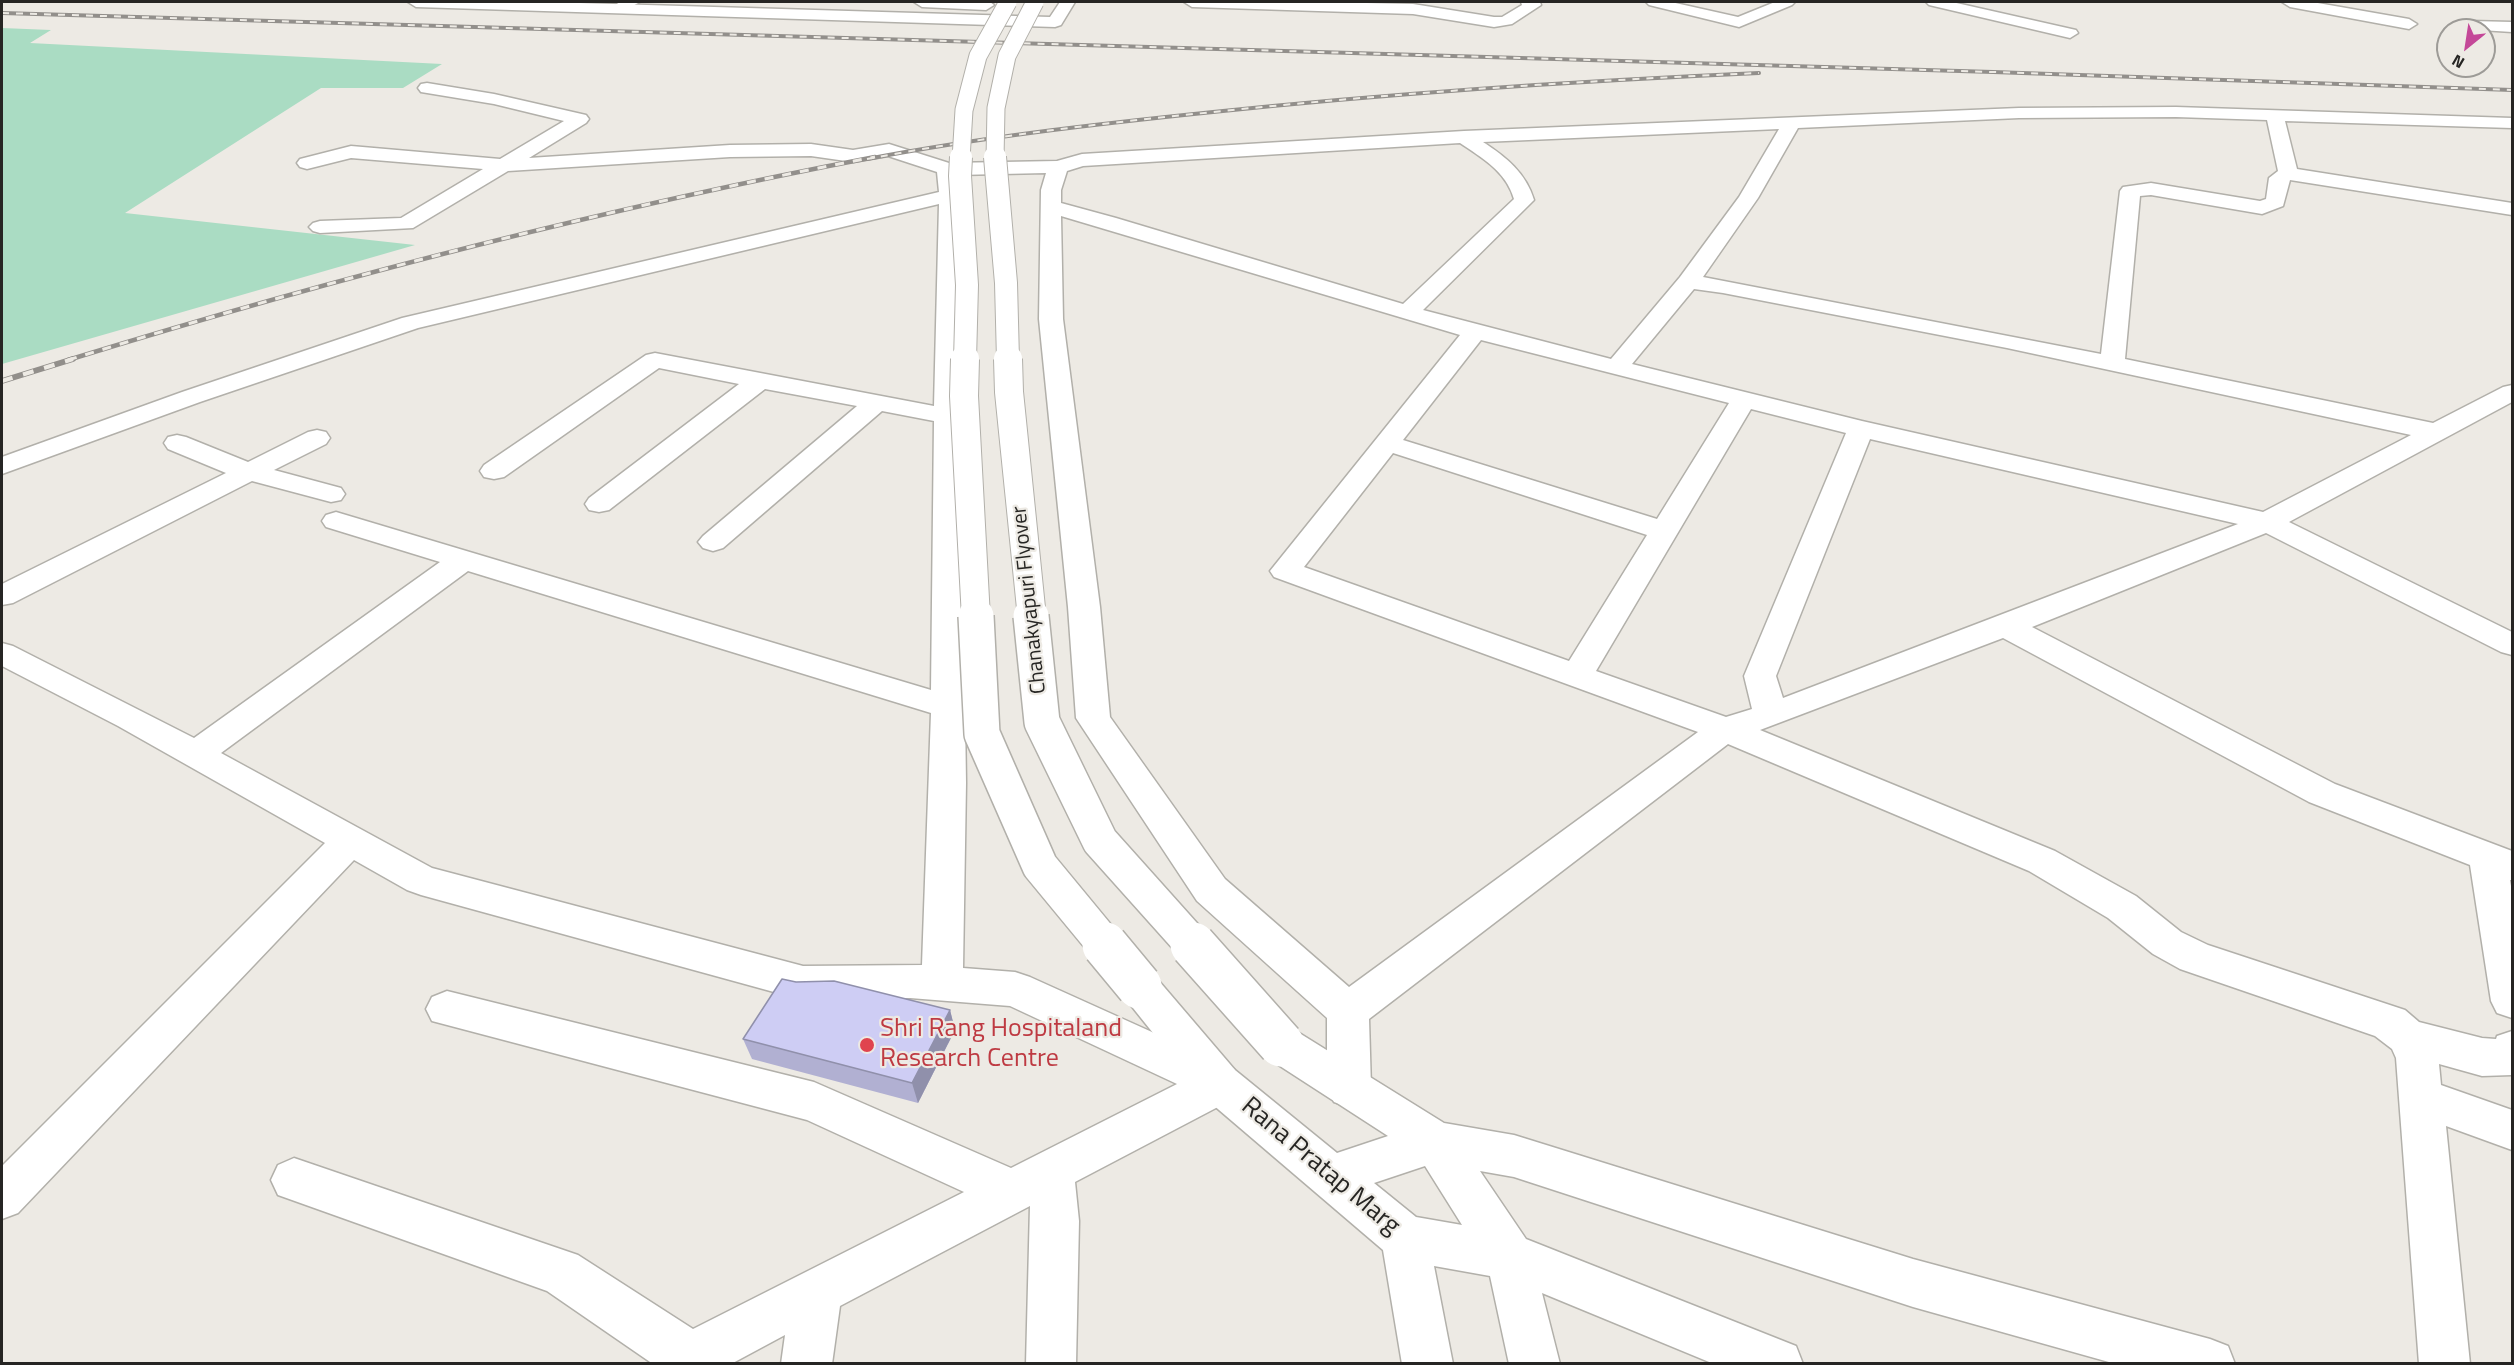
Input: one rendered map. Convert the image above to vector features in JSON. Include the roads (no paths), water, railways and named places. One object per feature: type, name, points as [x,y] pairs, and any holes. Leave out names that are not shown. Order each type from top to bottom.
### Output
[{"type":"street","points":[[416,2],[626,4],[1055,22],[1066,2]]},
{"type":"street","points":[[922,2],[995,3]]},
{"type":"street","name":"Chanakyapuri Flyover","points":[[1035,2],[1007,56],[996,108],[995,174],[1006,283],[1009,392],[1042,722],[1100,841],[1281,1044],[1349,1088]]},
{"type":"street","points":[[1192,2],[1404,5],[1502,22],[1533,5],[1527,2]]},
{"type":"street","points":[[1654,2],[1739,22],[1787,2]]},
{"type":"street","points":[[1935,2],[2070,33]]},
{"type":"street","points":[[2290,2],[2409,24]]},
{"type":"street","points":[[973,20],[995,3]]},
{"type":"street","points":[[995,3],[964,110],[960,176],[967,285],[964,396],[982,734],[1040,866],[1220,1084]]},
{"type":"street","points":[[2496,27],[2512,27]]},
{"type":"street","points":[[320,227],[406,224],[580,119],[494,99],[427,88]]},
{"type":"street","points":[[2,466],[191,397],[411,323],[590,279],[948,183],[1058,167],[1082,160],[1464,137],[2019,113],[2176,112],[2512,123]]},
{"type":"street","points":[[2275,115],[2288,174]]},
{"type":"street","points":[[1617,367],[1688,282],[1748,198],[1792,123]]},
{"type":"street","points":[[1407,313],[1524,200],[1522,187],[1510,171],[1464,137]]},
{"type":"street","points":[[307,163],[351,152],[503,165],[730,151],[812,150],[853,156],[889,150],[948,183]]},
{"type":"street","points":[[1058,167],[1051,190],[1051,319],[1093,718],[1211,890],[1348,1011],[1349,1088],[1435,1142],[1514,1156],[1913,1283],[2210,1364]]},
{"type":"street","points":[[2112,363],[2130,191],[2151,189],[2262,208],[2276,202],[2279,178],[2288,174],[2512,209]]},
{"type":"street","points":[[942,984],[948,783],[948,183]]},
{"type":"street","points":[[1051,207],[1109,222],[1475,332],[1861,429],[2267,522],[2512,645]]},
{"type":"street","points":[[1688,282],[1790,298],[2436,432]]},
{"type":"street","points":[[1475,332],[1285,572],[1725,729],[2042,861],[2122,907],[2167,943],[2194,957],[2390,1023],[2407,1037],[2482,1057],[2508,1058],[2512,1049]]},
{"type":"street","points":[[494,471],[655,360],[947,416]]},
{"type":"street","points":[[599,504],[760,381]]},
{"type":"street","points":[[1348,1011],[1725,729],[1771,715],[2005,627],[2267,522],[2512,392]]},
{"type":"street","points":[[1576,676],[1744,400]]},
{"type":"street","points":[[713,542],[876,403]]},
{"type":"street","points":[[1771,715],[1760,676],[1861,429]]},
{"type":"street","points":[[2,596],[317,438]]},
{"type":"street","points":[[177,443],[463,560],[947,706]]},
{"type":"street","points":[[1387,443],[1665,531]]},
{"type":"street","points":[[195,754],[463,560]]},
{"type":"street","points":[[2005,627],[2322,793],[2500,861],[2512,1001]]},
{"type":"street","points":[[2,653],[130,718],[421,880],[804,983],[910,981],[1015,989],[1220,1084]]},
{"type":"street","points":[[2,1197],[350,841]]},
{"type":"street","points":[[447,1009],[814,1102],[1031,1181],[1055,1221],[1050,1364]]},
{"type":"street","points":[[2407,1037],[2417,1058],[2445,1364]]},
{"type":"street","points":[[294,1179],[561,1272],[685,1360],[1220,1084]]},
{"type":"street","name":"Rana Pratap Marg","points":[[1220,1084],[1405,1238],[1428,1364]]},
{"type":"street","points":[[2421,1097],[2512,1130]]},
{"type":"street","points":[[1331,1176],[1435,1142]]},
{"type":"street","points":[[1435,1142],[1509,1256],[1535,1364]]},
{"type":"street","points":[[1405,1238],[1509,1256],[1778,1364]]},
{"type":"street","points":[[806,1364],[817,1292]]},
{"type":"railway","points":[[2,13],[1993,72],[2512,90]]},
{"type":"railway","points":[[867,159],[1040,132],[1281,105],[1486,88],[1759,73]]},
{"type":"railway","points":[[68,360],[268,301],[469,247],[671,199],[875,157]]},
{"type":"railway","points":[[2,381],[73,359]]},
{"type":"place","name":"Shri Rang Hospitaland Research Centre","points":[[867,1045]]}]
